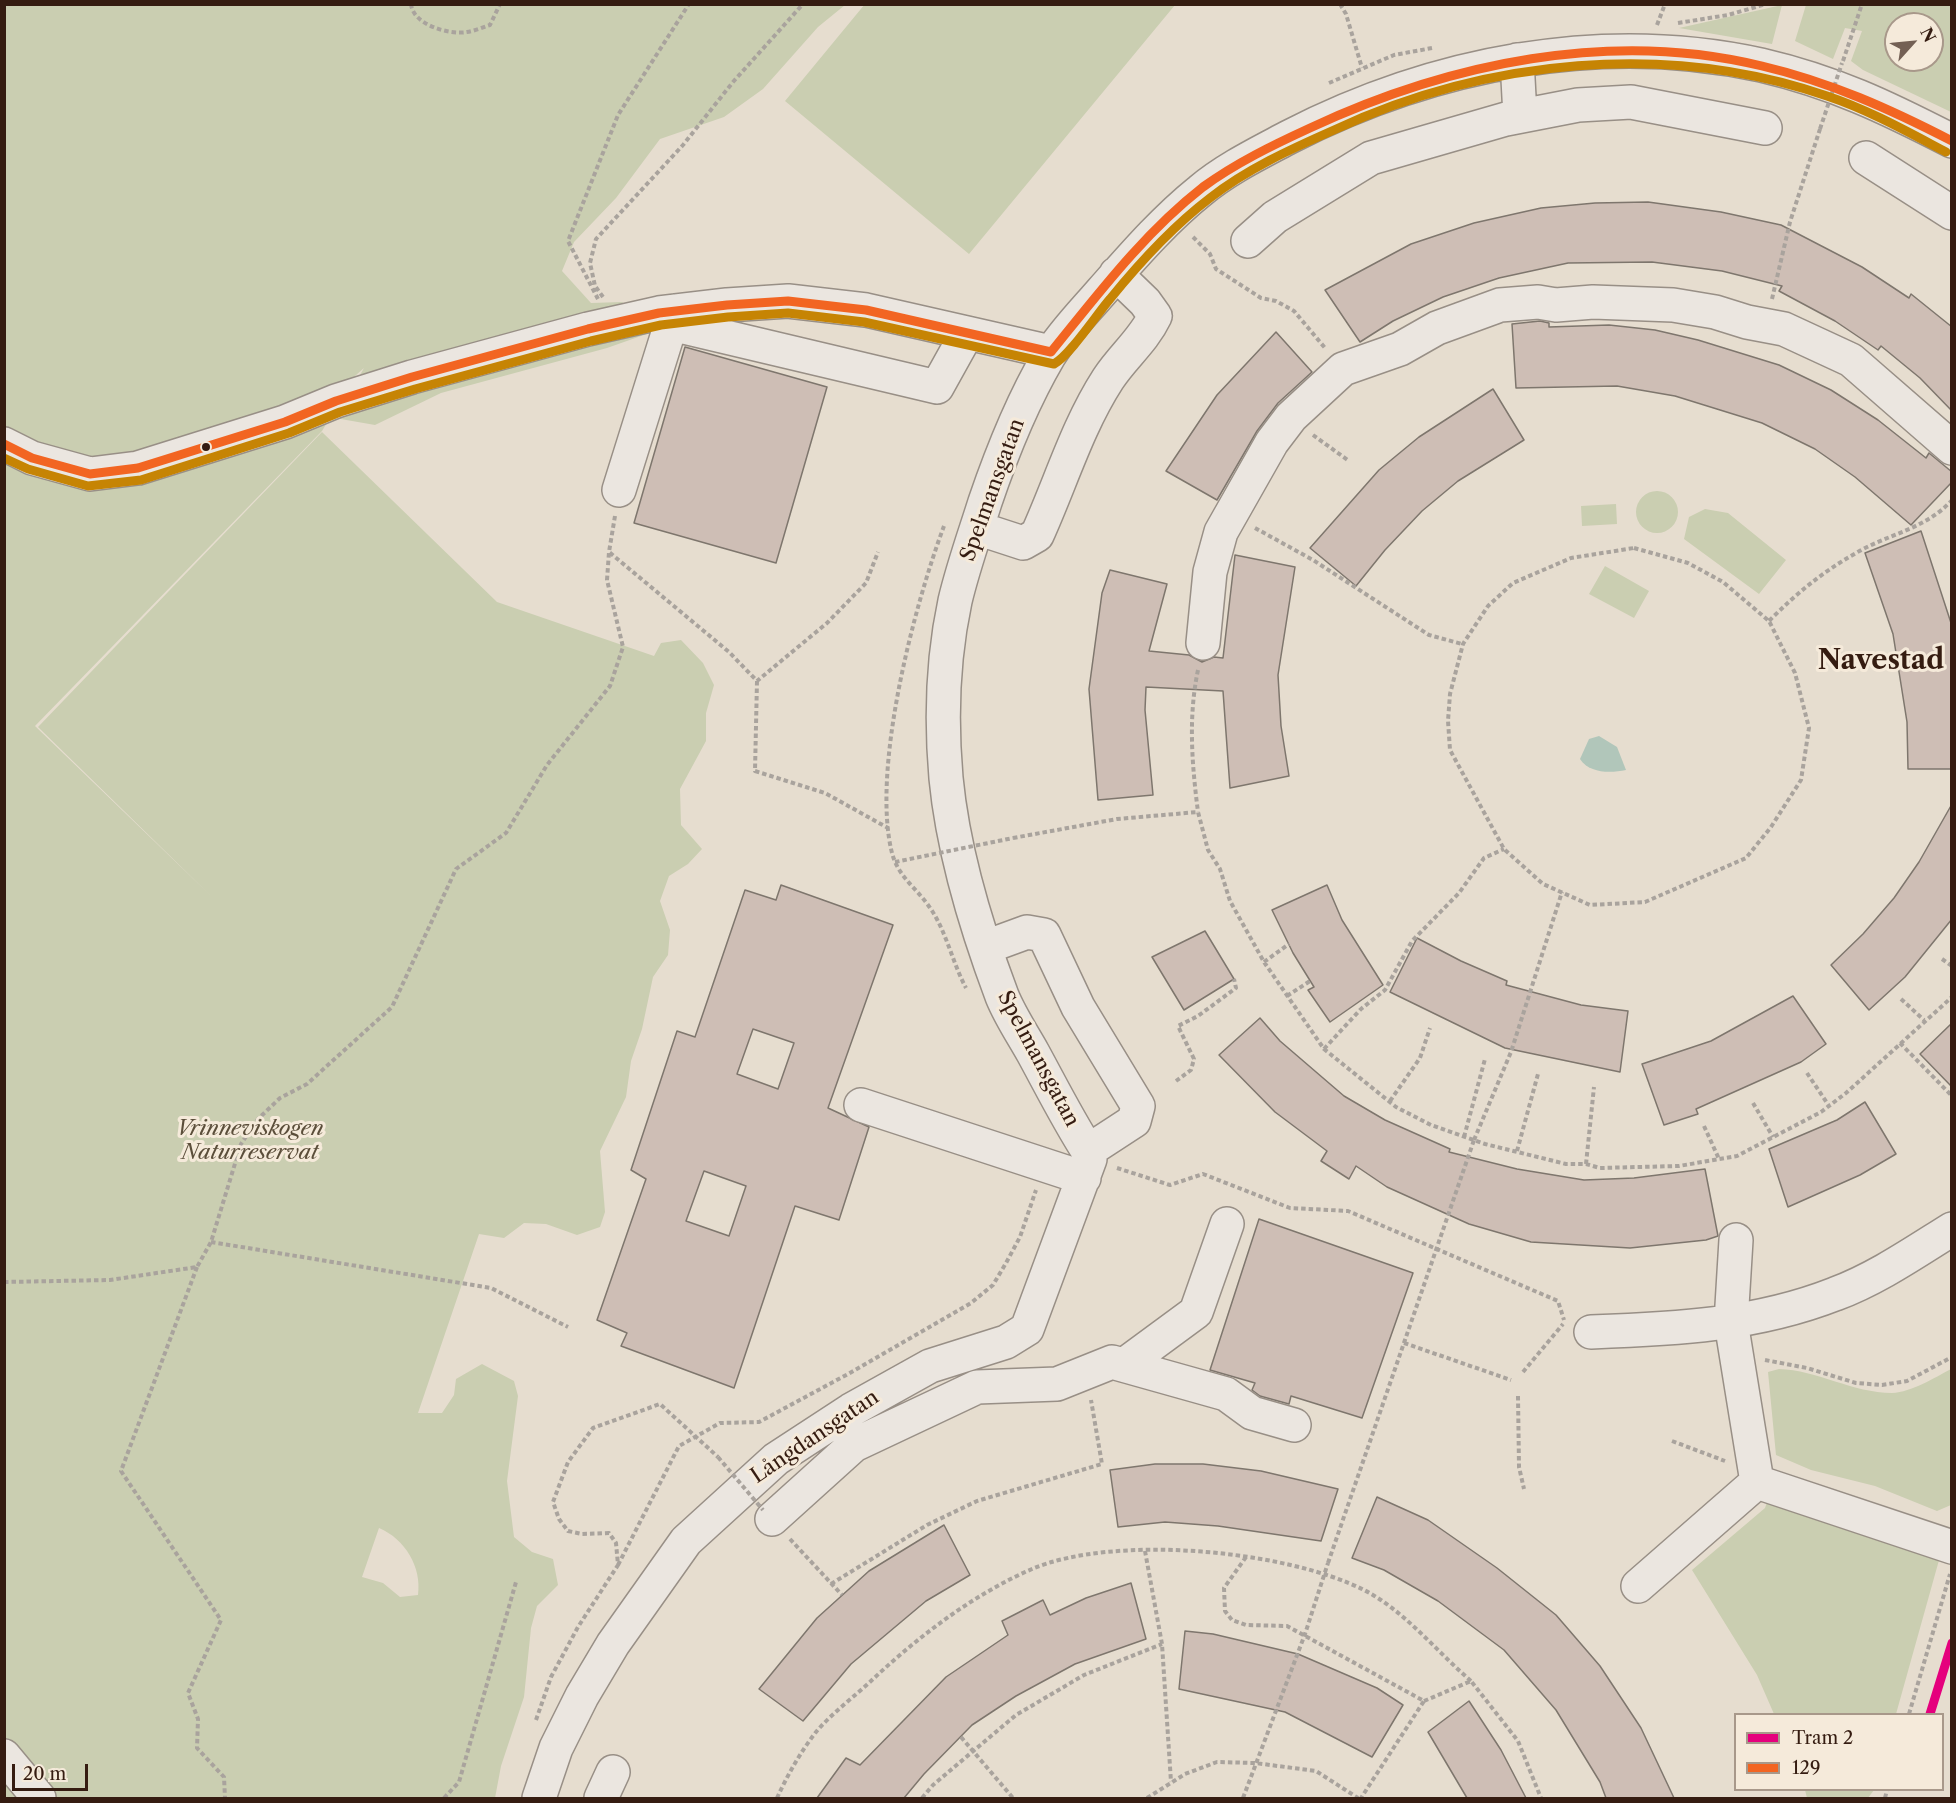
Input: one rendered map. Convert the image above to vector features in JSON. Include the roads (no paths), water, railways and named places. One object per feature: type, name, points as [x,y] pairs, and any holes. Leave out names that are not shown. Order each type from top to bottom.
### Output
[{"type":"street","name":"Spelmansgatan","points":[[1087,1163],[1004,1000],[986,947],[956,839],[946,779],[944,724],[947,667],[961,525],[1001,455],[1052,352],[1116,274],[1173,215],[1204,188],[1261,152],[1315,124],[1367,101],[1420,84],[1517,60],[1594,51],[1654,51],[1759,65],[1826,83],[1869,99],[1952,141]]},
{"type":"street","points":[[1517,60],[1520,116]]},
{"type":"street","points":[[1248,242],[1275,217],[1371,158],[1520,116],[1578,105],[1631,102],[1765,128]]},
{"type":"street","points":[[1866,158],[1952,213]]},
{"type":"street","points":[[961,525],[1023,543],[1037,535],[1076,438],[1109,378],[1145,336],[1155,316],[1145,302],[1116,274]]},
{"type":"street","points":[[4,444],[32,458],[90,474],[138,468],[285,422],[336,401],[412,377],[616,322],[673,317],[788,301],[866,310],[1052,352]]},
{"type":"street","points":[[1203,643],[1210,572],[1221,532],[1272,442],[1291,417],[1343,369],[1400,349],[1437,328],[1500,305],[1538,302],[1556,305],[1593,302],[1674,305],[1715,312],[1784,329],[1851,360],[1952,448]]},
{"type":"street","points":[[673,317],[937,387],[968,333]]},
{"type":"street","points":[[619,490],[673,317]]},
{"type":"street","points":[[861,1105],[1043,1166],[1087,1163],[1134,1121],[1138,1106],[1078,1007],[1044,935],[1027,932],[986,947]]},
{"type":"street","name":"Långdansgatan","points":[[539,1798],[556,1748],[587,1688],[619,1635],[686,1541],[776,1459],[851,1410],[930,1366],[1006,1342],[1027,1329],[1087,1163]]},
{"type":"street","points":[[1124,1365],[1196,1312],[1227,1224]]},
{"type":"street","points":[[1578,1327],[1691,1328],[1755,1318],[1836,1294],[1903,1259],[1952,1229]]},
{"type":"street","points":[[1736,1240],[1731,1322],[1756,1482]]},
{"type":"street","points":[[767,1514],[854,1445],[977,1387],[1058,1384],[1112,1362],[1226,1394],[1251,1413],[1294,1425]]},
{"type":"street","points":[[1756,1482],[1952,1547]]},
{"type":"street","points":[[1638,1586],[1756,1482]]},
{"type":"street","points":[[4,1756],[39,1798]]},
{"type":"tram line","name":"2","points":[[1930,1713],[1952,1643]]},
{"type":"district","name":"Navestad","points":[[1881,661]]},
{"type":"park label","name":"Vrinneviskogen Naturreservat","points":[[250,1141]]}]
